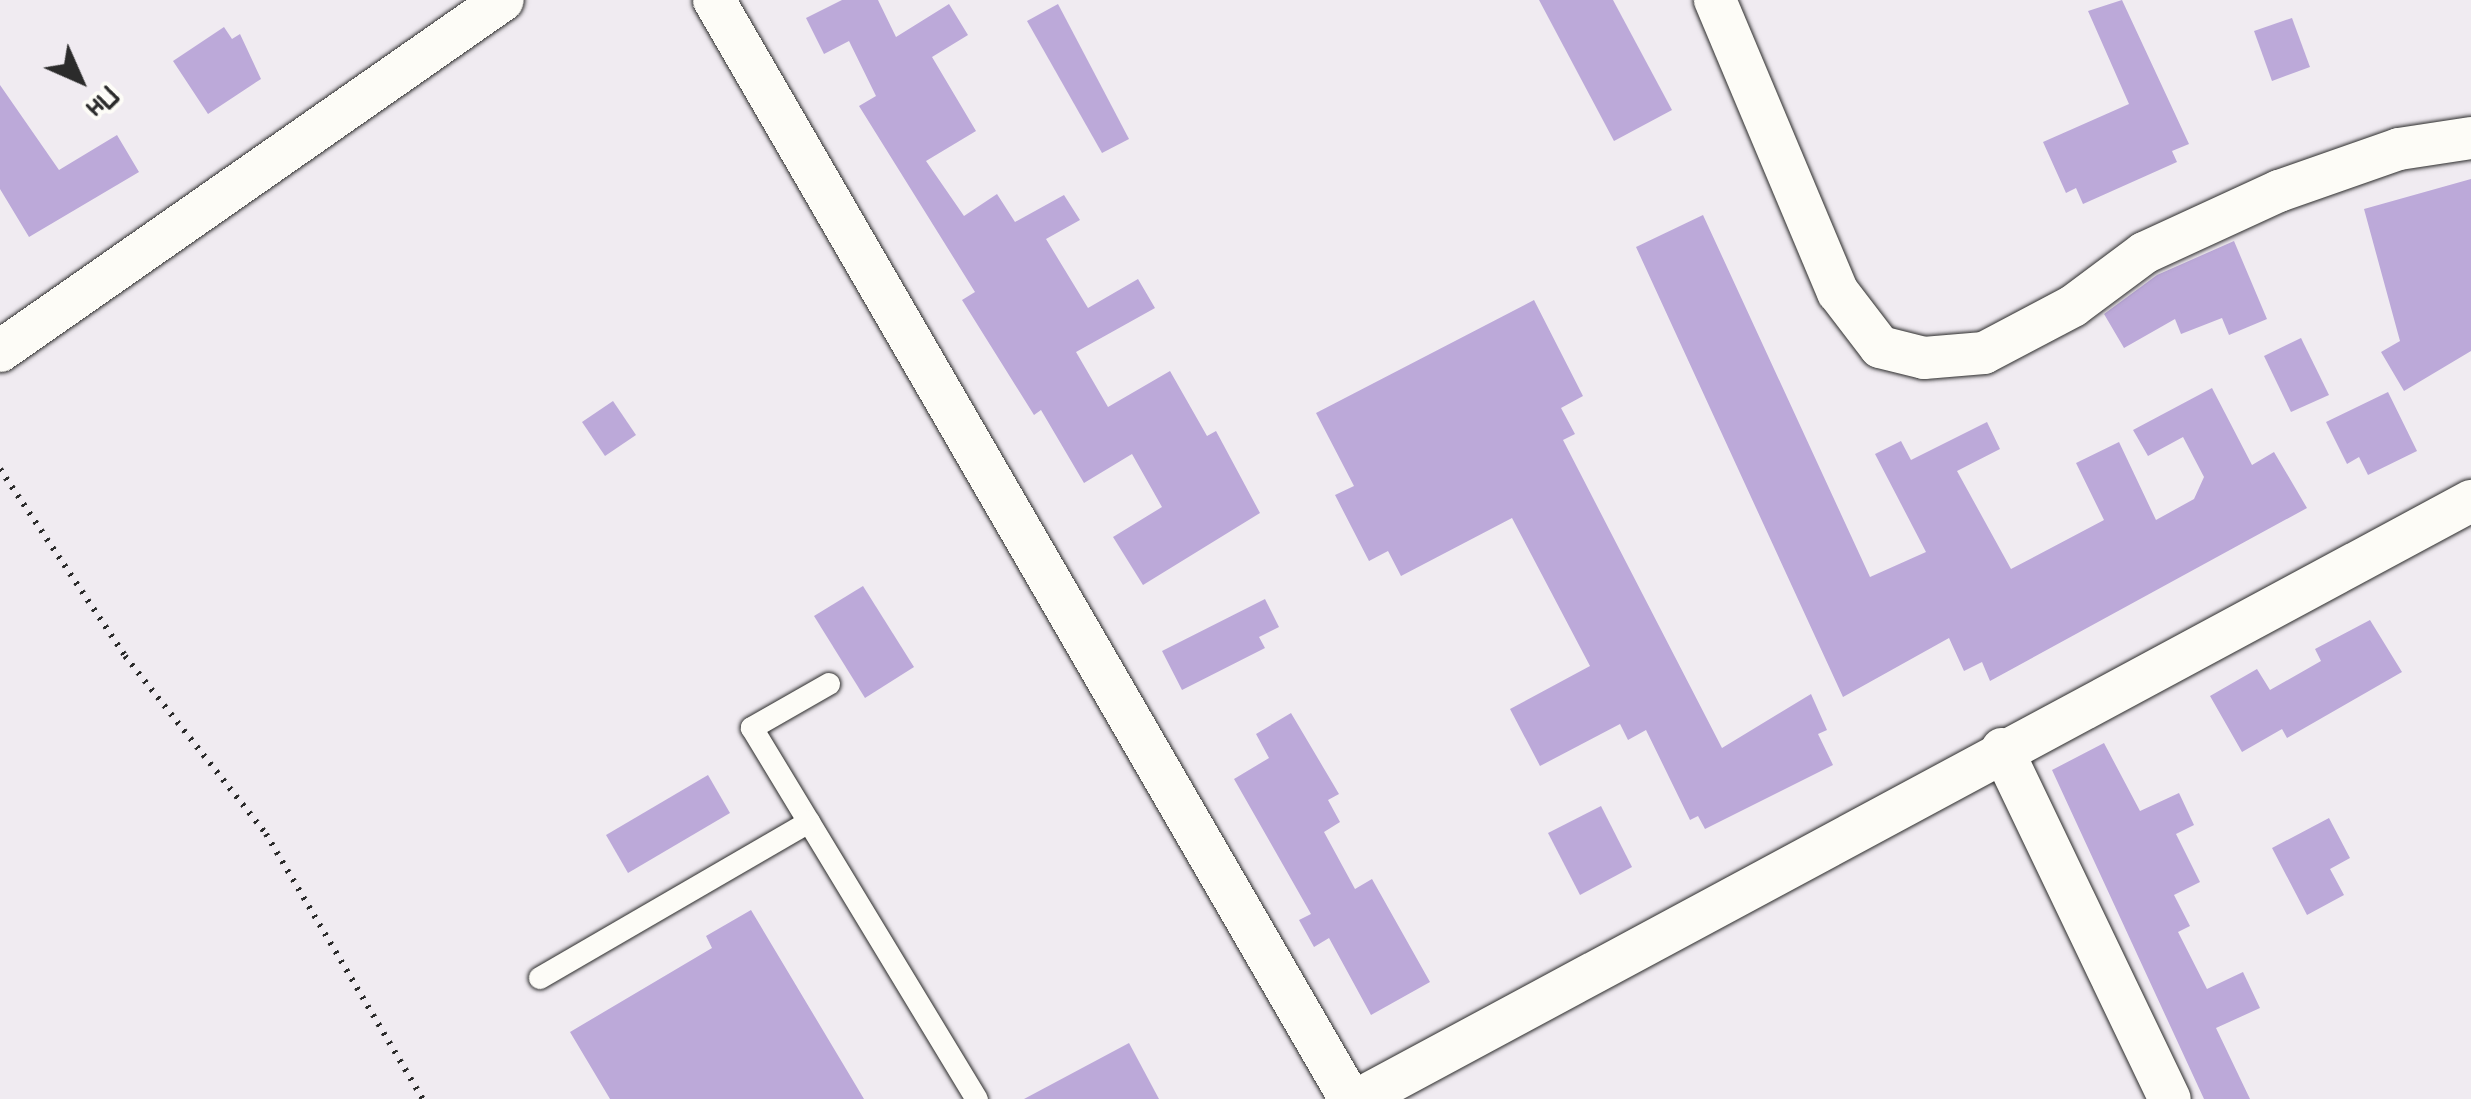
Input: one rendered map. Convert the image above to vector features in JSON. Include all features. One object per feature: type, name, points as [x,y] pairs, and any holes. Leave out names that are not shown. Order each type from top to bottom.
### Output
[{"type":"street","points":[[0,351],[503,0]]},
{"type":"street","points":[[714,0],[1350,1099]]},
{"type":"street","points":[[1715,0],[1838,292],[1880,347],[1924,358],[1984,353],[2073,306],[2144,253],[2280,191],[2399,150],[2471,138]]},
{"type":"street","points":[[1359,1099],[2002,749],[2471,501]]},
{"type":"street","points":[[2002,749],[2170,1099]]},
{"type":"lane","points":[[829,684],[752,728],[977,1099]]},
{"type":"lane","points":[[540,978],[809,822]]},
{"type":"path","points":[[0,470],[125,656],[266,834],[423,1099]]},
{"type":"building","points":[[842,0],[878,0],[896,37],[949,4],[968,35],[932,57],[976,131],[926,161],[964,216],[997,194],[1015,222],[1064,195],[1080,220],[1046,239],[1088,308],[1138,279],[1155,308],[1076,352],[1108,407],[1170,371],[1207,436],[1216,431],[1260,513],[1143,585],[1113,537],[1162,507],[1132,454],[1084,483],[1041,410],[1034,415],[962,300],[975,292],[859,106],[876,96],[849,41],[824,54],[806,18]]},
{"type":"building","points":[[1539,0],[1613,0],[1672,110],[1614,141]]},
{"type":"building","points":[[2122,0],[2189,144],[2172,151],[2177,162],[2083,204],[2076,188],[2066,193],[2043,142],[2129,104],[2088,11]]},
{"type":"building","points":[[1058,4],[1129,139],[1102,153],[1027,21]]},
{"type":"building","points":[[2292,18],[2310,67],[2272,81],[2254,31]]},
{"type":"building","points":[[224,27],[232,39],[240,34],[261,79],[208,114],[173,61]]},
{"type":"building","points":[[0,85],[59,170],[117,135],[139,172],[29,237],[0,189]]},
{"type":"building","points":[[2471,179],[2471,351],[2404,391],[2381,352],[2400,341],[2364,209]]},
{"type":"building","points":[[1703,215],[1870,577],[1926,552],[1875,454],[1901,441],[1911,460],[1987,422],[2000,449],[1957,471],[2011,569],[2104,520],[2076,463],[2119,442],[2156,520],[2194,499],[2204,477],[2183,437],[2148,456],[2133,430],[2212,388],[2252,465],[2274,452],[2307,508],[1990,681],[1982,662],[1964,671],[1949,638],[1843,697],[1636,247]]},
{"type":"building","points":[[2234,241],[2267,319],[2229,335],[2222,318],[2181,334],[2175,319],[2124,348],[2104,314],[2157,275]]},
{"type":"building","points":[[1534,300],[1583,396],[1561,408],[1575,434],[1563,440],[1722,748],[1811,694],[1827,730],[1818,734],[1833,765],[1705,829],[1698,816],[1690,820],[1646,730],[1628,740],[1620,724],[1540,766],[1510,709],[1590,666],[1512,518],[1401,576],[1388,551],[1369,561],[1335,495],[1354,486],[1316,413]]},
{"type":"building","points":[[2301,338],[2329,395],[2291,412],[2264,356]]},
{"type":"building","points":[[2388,392],[2417,451],[2368,475],[2359,457],[2347,464],[2326,422]]},
{"type":"building","points":[[613,401],[636,435],[605,456],[582,422]]},
{"type":"building","points":[[863,586],[914,667],[865,698],[814,616]]},
{"type":"building","points":[[1265,599],[1279,627],[1259,637],[1265,648],[1182,690],[1162,651]]},
{"type":"building","points":[[2370,620],[2402,672],[2287,738],[2282,729],[2242,752],[2210,696],[2257,669],[2270,690],[2321,661],[2315,649]]},
{"type":"building","points":[[1291,713],[1339,794],[1328,800],[1340,822],[1324,832],[1355,889],[1372,879],[1430,982],[1371,1015],[1329,938],[1314,947],[1299,920],[1311,914],[1234,779],[1269,758],[1256,734]]},
{"type":"building","points":[[2104,743],[2140,811],[2179,793],[2194,825],[2176,834],[2200,882],[2174,895],[2190,926],[2178,932],[2207,989],[2243,972],[2260,1008],[2216,1028],[2250,1099],[2204,1099],[2052,770]]},
{"type":"building","points":[[708,775],[730,813],[628,873],[606,835]]},
{"type":"building","points":[[1601,806],[1632,867],[1580,895],[1548,833]]},
{"type":"building","points":[[2329,818],[2350,858],[2330,869],[2344,895],[2307,915],[2272,848]]},
{"type":"building","points":[[751,910],[864,1099],[610,1099],[570,1032],[712,948],[706,936]]},
{"type":"building","points":[[1129,1043],[1159,1099],[1024,1099]]}]
